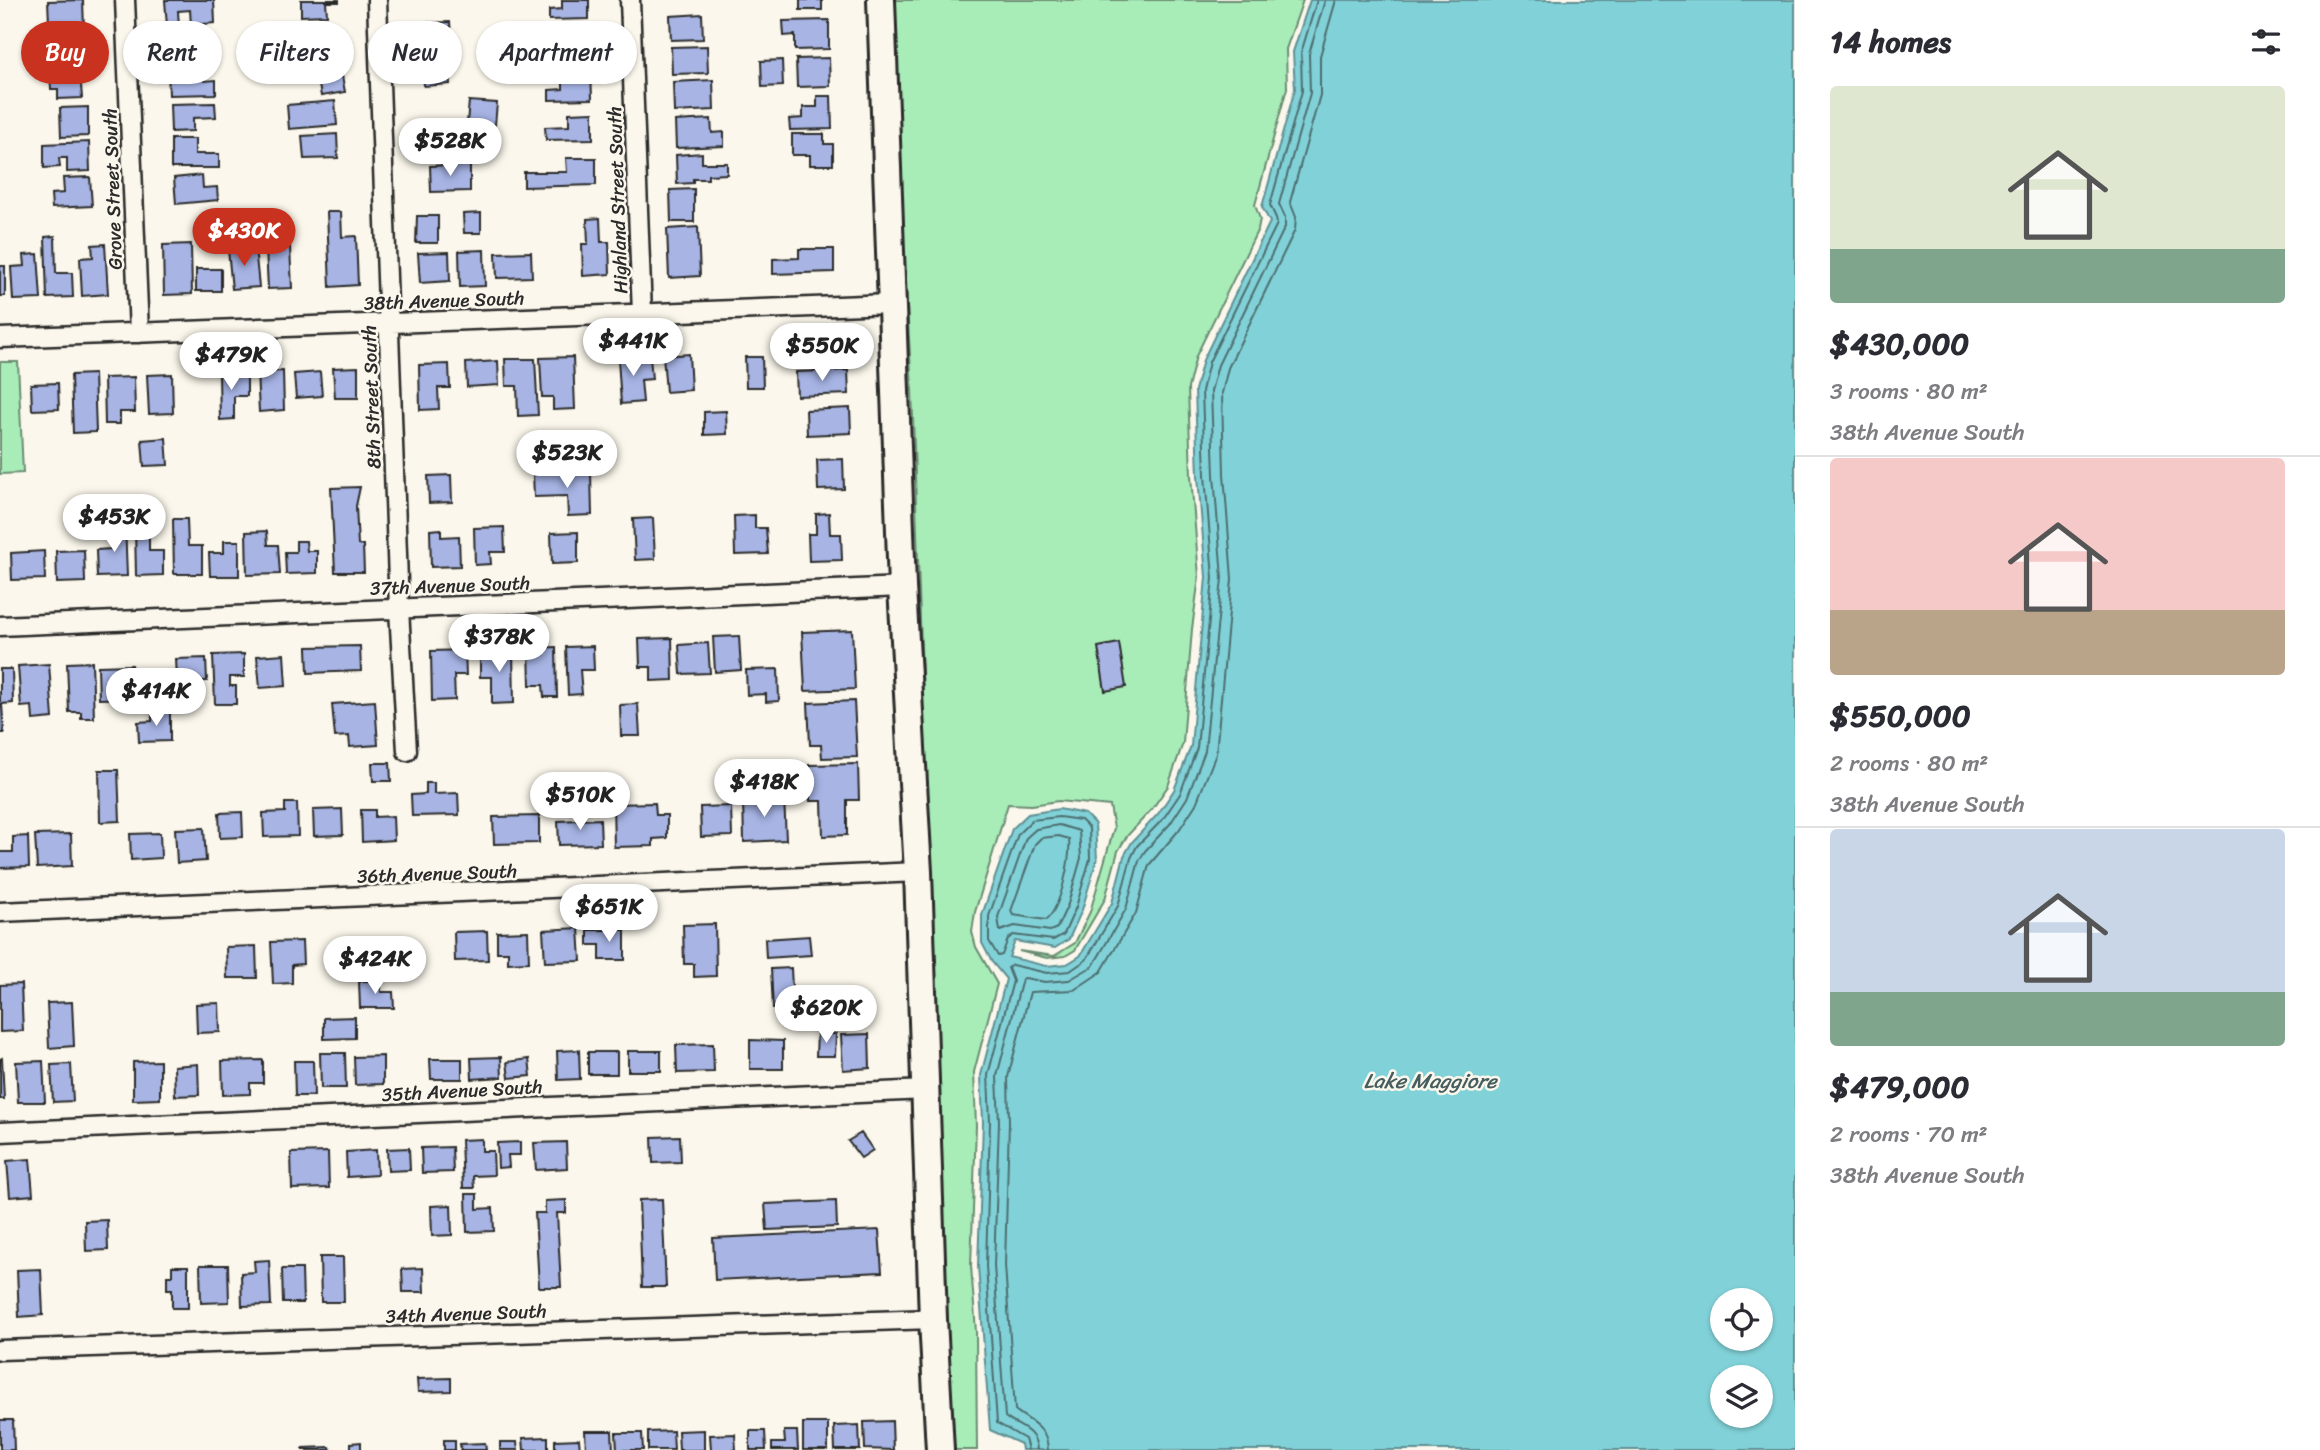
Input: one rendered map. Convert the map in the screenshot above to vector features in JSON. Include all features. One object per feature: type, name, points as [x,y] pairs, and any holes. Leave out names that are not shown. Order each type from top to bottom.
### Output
[{"type":"main road","points":[[881,0],[890,304],[918,872],[940,1450]]},
{"type":"street","name":"Grove Street South","points":[[125,0],[139,334]]},
{"type":"street","name":"8th Street South","points":[[377,0],[399,608],[407,751]]},
{"type":"street","name":"Highland Street South","points":[[630,0],[642,314]]},
{"type":"street","name":"38th Avenue South","points":[[0,338],[890,304]]},
{"type":"street","name":"37th Avenue South","points":[[0,626],[902,587]]},
{"type":"street","name":"36th Avenue South","points":[[0,912],[918,872]]},
{"type":"street","name":"35th Avenue South","points":[[0,1132],[926,1090]]},
{"type":"street","name":"34th Avenue South","points":[[0,1350],[933,1319]]},
{"type":"green space","points":[[889,0],[1303,0],[1286,49],[1287,88],[1255,205],[1260,219],[1258,229],[1196,356],[1188,388],[1191,476],[1199,577],[1183,743],[1168,786],[1118,851],[1105,899],[1075,950],[1065,956],[1047,958],[1019,951],[1054,956],[1075,943],[1090,912],[1114,828],[1110,806],[1058,801],[1032,805],[1008,804],[975,912],[972,932],[976,947],[997,984],[974,1072],[976,1126],[971,1266],[976,1332],[977,1450],[949,1450],[912,389]]},
{"type":"green space","points":[[0,362],[18,362],[23,473],[0,474]]},
{"type":"water","name":"Lake Maggiore","points":[[1310,0],[1795,0],[1795,1450],[1022,1450],[1021,1444],[990,1430],[978,1266],[983,1122],[981,1075],[1006,979],[992,962],[982,943],[982,915],[1012,829],[1028,814],[1059,809],[1085,814],[1095,824],[1097,859],[1082,910],[1069,939],[1055,948],[1015,941],[1009,957],[1046,966],[1067,964],[1080,956],[1112,903],[1124,856],[1174,790],[1191,746],[1206,577],[1195,390],[1203,360],[1270,222],[1262,207],[1295,89],[1293,52]]},
{"type":"building","points":[[83,0],[84,21],[49,21],[48,1]]},
{"type":"building","points":[[165,0],[214,0],[215,21],[191,21],[190,10],[178,11],[179,21],[167,21]]},
{"type":"building","points":[[301,0],[339,2],[326,2],[327,15],[301,16]]},
{"type":"building","points":[[562,0],[589,0],[589,19],[549,20],[549,10],[562,9]]},
{"type":"building","points":[[800,0],[822,0],[822,10],[800,10]]},
{"type":"building","points":[[702,14],[703,39],[671,40],[670,16]]},
{"type":"building","points":[[829,20],[829,49],[795,50],[795,35],[784,36],[783,21]]},
{"type":"building","points":[[707,46],[708,73],[672,74],[671,47]]},
{"type":"building","points":[[829,58],[830,86],[797,87],[796,59]]},
{"type":"building","points":[[782,60],[783,86],[762,87],[761,61]]},
{"type":"building","points":[[713,80],[714,110],[674,112],[673,82]]},
{"type":"building","points":[[51,84],[81,84],[82,98],[58,99],[58,89],[51,89]]},
{"type":"building","points":[[169,84],[216,84],[216,94],[169,95]]},
{"type":"building","points":[[319,84],[344,84],[345,92],[321,96]]},
{"type":"building","points":[[563,84],[592,84],[592,99],[549,100],[549,90],[563,89]]},
{"type":"building","points":[[817,96],[831,96],[832,129],[790,130],[789,119],[803,118],[803,107],[817,107]]},
{"type":"building","points":[[335,101],[337,125],[289,129],[287,105]]},
{"type":"building","points":[[469,101],[497,103],[495,125],[467,123]]},
{"type":"building","points":[[215,103],[216,117],[193,118],[193,131],[171,132],[170,104]]},
{"type":"building","points":[[88,107],[88,136],[61,137],[60,108]]},
{"type":"building","points":[[593,112],[593,139],[546,140],[545,127],[569,126],[569,113]]},
{"type":"building","points":[[711,119],[712,133],[724,132],[724,146],[676,148],[675,121]]},
{"type":"building","points":[[337,134],[338,158],[304,159],[302,136]]},
{"type":"building","points":[[792,134],[824,134],[824,144],[833,144],[833,165],[810,165],[810,155],[792,155]]},
{"type":"building","points":[[171,139],[195,139],[195,154],[219,154],[219,168],[171,168]]},
{"type":"building","points":[[89,142],[90,171],[67,172],[67,158],[59,158],[60,167],[44,168],[44,144]]},
{"type":"building","points":[[702,153],[702,163],[727,163],[727,174],[708,175],[708,179],[693,179],[693,183],[677,184],[676,155]]},
{"type":"building","points":[[566,158],[596,158],[596,185],[524,187],[524,172],[567,172]]},
{"type":"building","points":[[470,164],[470,191],[431,192],[430,166]]},
{"type":"building","points":[[202,175],[203,188],[217,187],[218,200],[176,204],[174,178]]},
{"type":"building","points":[[90,177],[92,206],[52,208],[51,194],[64,193],[63,178]]},
{"type":"building","points":[[694,189],[694,222],[671,222],[670,190]]},
{"type":"building","points":[[327,212],[341,212],[342,237],[356,236],[358,285],[330,287]]},
{"type":"building","points":[[481,213],[481,233],[464,233],[463,214]]},
{"type":"building","points":[[417,216],[438,216],[438,243],[416,243]]},
{"type":"building","points":[[600,218],[601,242],[609,242],[610,274],[583,276],[582,244],[588,244],[587,219]]},
{"type":"building","points":[[698,227],[700,276],[669,278],[667,229]]},
{"type":"building","points":[[55,236],[56,273],[72,273],[73,297],[47,298],[45,237]]},
{"type":"building","points":[[105,244],[108,294],[82,296],[80,258],[93,257],[92,245]]},
{"type":"building","points":[[191,244],[192,294],[164,295],[163,245]]},
{"type":"building","points":[[255,247],[259,287],[232,289],[228,250]]},
{"type":"building","points":[[290,247],[292,288],[268,289],[266,248]]},
{"type":"building","points":[[799,249],[834,249],[834,272],[773,274],[773,259],[799,258]]},
{"type":"building","points":[[484,250],[485,286],[460,287],[459,251]]},
{"type":"building","points":[[449,252],[450,281],[420,283],[418,253]]},
{"type":"building","points":[[531,252],[532,277],[497,278],[496,253]]},
{"type":"building","points":[[38,254],[41,299],[13,300],[11,267],[25,266],[24,255]]},
{"type":"building","points":[[0,266],[5,266],[5,296],[0,296]]},
{"type":"building","points":[[196,269],[221,269],[221,291],[196,291]]},
{"type":"building","points":[[834,334],[835,361],[796,362],[795,335]]},
{"type":"building","points":[[689,354],[691,390],[666,392],[663,356]]},
{"type":"building","points":[[573,357],[575,409],[553,410],[553,397],[542,397],[540,358]]},
{"type":"building","points":[[650,357],[652,379],[641,380],[643,402],[621,404],[618,359]]},
{"type":"building","points":[[745,357],[762,357],[763,387],[746,387]]},
{"type":"building","points":[[505,359],[535,359],[538,415],[518,416],[517,386],[506,386]]},
{"type":"building","points":[[498,361],[499,385],[467,387],[466,363]]},
{"type":"building","points":[[449,364],[450,388],[438,388],[439,409],[420,410],[419,365]]},
{"type":"building","points":[[358,367],[358,398],[335,398],[333,368]]},
{"type":"building","points":[[848,370],[849,394],[797,396],[796,372]]},
{"type":"building","points":[[283,371],[284,410],[259,412],[257,372]]},
{"type":"building","points":[[247,372],[247,396],[234,396],[234,419],[220,420],[219,373]]},
{"type":"building","points":[[320,372],[322,396],[296,398],[294,374]]},
{"type":"building","points":[[94,374],[96,432],[73,433],[71,375]]},
{"type":"building","points":[[172,374],[173,413],[149,414],[147,375]]},
{"type":"building","points":[[134,377],[135,412],[120,412],[120,424],[105,424],[104,378]]},
{"type":"building","points":[[58,383],[59,409],[32,410],[31,384]]},
{"type":"building","points":[[850,408],[851,433],[807,435],[806,410]]},
{"type":"building","points":[[726,411],[727,434],[704,435],[704,412]]},
{"type":"building","points":[[166,438],[168,465],[144,466],[142,440]]},
{"type":"building","points":[[843,459],[844,489],[818,490],[817,460]]},
{"type":"building","points":[[591,472],[592,515],[568,516],[567,496],[534,497],[533,473]]},
{"type":"building","points":[[451,475],[452,502],[429,503],[428,476]]},
{"type":"building","points":[[360,487],[356,506],[358,545],[363,545],[364,572],[335,572],[331,488]]},
{"type":"building","points":[[829,513],[830,534],[841,534],[842,560],[809,561],[808,534],[816,534],[816,514]]},
{"type":"building","points":[[755,515],[755,528],[766,528],[768,554],[735,555],[734,516]]},
{"type":"building","points":[[653,518],[655,559],[635,560],[633,519]]},
{"type":"building","points":[[173,519],[187,519],[188,546],[202,546],[202,574],[174,574]]},
{"type":"building","points":[[110,522],[125,522],[127,576],[97,577],[96,550],[111,549]]},
{"type":"building","points":[[149,526],[149,551],[163,551],[163,575],[136,576],[135,527]]},
{"type":"building","points":[[504,527],[505,552],[490,552],[491,564],[475,565],[474,528]]},
{"type":"building","points":[[441,529],[441,537],[459,536],[460,566],[431,567],[430,530]]},
{"type":"building","points":[[267,531],[268,545],[278,545],[280,574],[247,575],[246,532]]},
{"type":"building","points":[[578,532],[578,563],[552,564],[551,533]]},
{"type":"building","points":[[224,541],[239,541],[239,576],[210,576],[209,553],[224,553]]},
{"type":"building","points":[[296,541],[306,541],[307,551],[317,551],[317,573],[286,574],[285,552],[296,552]]},
{"type":"building","points":[[84,550],[85,582],[57,583],[56,551]]},
{"type":"building","points":[[44,551],[45,579],[12,580],[11,553]]},
{"type":"building","points":[[852,630],[855,689],[805,691],[802,632]]},
{"type":"building","points":[[739,636],[741,670],[715,672],[713,637]]},
{"type":"building","points":[[672,638],[673,680],[651,681],[651,667],[640,667],[639,639]]},
{"type":"building","points":[[708,643],[710,673],[681,674],[679,645]]},
{"type":"building","points":[[1119,643],[1126,687],[1105,691],[1098,647]]},
{"type":"building","points":[[360,646],[361,671],[308,673],[307,647]]},
{"type":"building","points":[[593,646],[594,670],[580,670],[582,694],[568,695],[566,647]]},
{"type":"building","points":[[556,647],[557,697],[544,697],[543,685],[530,685],[529,648]]},
{"type":"building","points":[[465,650],[466,675],[454,675],[455,700],[432,701],[431,651]]},
{"type":"building","points":[[513,650],[514,703],[492,704],[492,677],[480,677],[480,651]]},
{"type":"building","points":[[244,654],[244,677],[230,677],[230,686],[236,686],[236,704],[215,704],[213,655]]},
{"type":"building","points":[[284,654],[286,686],[260,688],[257,656]]},
{"type":"building","points":[[206,658],[207,681],[195,681],[196,690],[182,690],[181,679],[177,679],[176,659]]},
{"type":"building","points":[[92,662],[94,718],[81,718],[81,712],[69,712],[67,663]]},
{"type":"building","points":[[49,664],[53,718],[33,720],[32,706],[21,707],[18,666]]},
{"type":"building","points":[[132,665],[133,698],[99,699],[98,666]]},
{"type":"building","points":[[0,669],[12,669],[13,703],[2,704],[4,733],[0,733]]},
{"type":"building","points":[[778,669],[779,701],[766,702],[766,694],[747,695],[746,670]]},
{"type":"building","points":[[375,701],[378,745],[350,747],[349,736],[335,737],[332,704]]},
{"type":"building","points":[[854,701],[857,757],[822,758],[821,745],[810,745],[808,703]]},
{"type":"building","points":[[638,704],[640,736],[621,736],[620,705]]},
{"type":"building","points":[[170,710],[170,741],[139,742],[138,722],[152,721],[152,711]]},
{"type":"building","points":[[372,763],[390,763],[391,781],[373,781]]},
{"type":"building","points":[[858,764],[859,800],[847,800],[847,835],[823,836],[822,801],[810,801],[809,765]]},
{"type":"building","points":[[99,770],[118,770],[120,821],[100,822]]},
{"type":"building","points":[[426,783],[434,783],[434,794],[458,793],[459,815],[412,816],[411,795],[426,794]]},
{"type":"building","points":[[784,796],[786,840],[744,842],[743,798]]},
{"type":"building","points":[[285,803],[297,803],[298,836],[264,837],[263,813],[285,812]]},
{"type":"building","points":[[655,803],[656,815],[667,815],[667,838],[653,839],[653,846],[614,847],[613,804]]},
{"type":"building","points":[[731,806],[732,836],[701,837],[700,807]]},
{"type":"building","points":[[342,809],[343,835],[314,836],[313,810]]},
{"type":"building","points":[[361,810],[375,810],[375,817],[393,816],[394,840],[362,842]]},
{"type":"building","points":[[242,812],[243,837],[220,838],[219,813]]},
{"type":"building","points":[[539,816],[539,843],[494,844],[493,817]]},
{"type":"building","points":[[600,819],[601,844],[559,845],[558,821]]},
{"type":"building","points":[[204,828],[206,861],[177,863],[175,829]]},
{"type":"building","points":[[160,833],[161,858],[131,860],[130,834]]},
{"type":"building","points":[[71,834],[72,866],[37,868],[35,835]]},
{"type":"building","points":[[28,836],[29,867],[0,868],[0,852],[13,852],[13,837]]},
{"type":"building","points":[[715,924],[716,976],[694,977],[694,964],[684,964],[683,925]]},
{"type":"building","points":[[579,928],[581,961],[545,962],[543,930]]},
{"type":"building","points":[[588,930],[625,930],[625,960],[600,960],[600,945],[588,945]]},
{"type":"building","points":[[487,931],[488,960],[455,961],[454,932]]},
{"type":"building","points":[[528,931],[529,962],[508,963],[508,952],[497,952],[497,932]]},
{"type":"building","points":[[809,936],[811,955],[766,958],[765,939]]},
{"type":"building","points":[[302,941],[303,964],[292,965],[292,983],[273,984],[271,942]]},
{"type":"building","points":[[256,946],[257,978],[227,978],[226,947]]},
{"type":"building","points":[[791,968],[793,1008],[773,1009],[771,969]]},
{"type":"building","points":[[359,981],[381,981],[381,992],[393,992],[394,1008],[360,1008]]},
{"type":"building","points":[[21,984],[23,1031],[0,1032],[0,985]]},
{"type":"building","points":[[72,1002],[74,1046],[49,1048],[47,1003]]},
{"type":"building","points":[[219,1003],[220,1032],[197,1033],[196,1004]]},
{"type":"building","points":[[355,1017],[355,1038],[324,1039],[324,1018]]},
{"type":"building","points":[[817,1033],[836,1034],[835,1056],[816,1056]]},
{"type":"building","points":[[869,1034],[870,1068],[843,1070],[841,1035]]},
{"type":"building","points":[[750,1040],[783,1041],[783,1069],[750,1069]]},
{"type":"building","points":[[713,1044],[714,1072],[677,1073],[676,1045]]},
{"type":"building","points":[[579,1050],[580,1079],[558,1080],[557,1051]]},
{"type":"building","points":[[628,1051],[661,1051],[661,1071],[628,1071]]},
{"type":"building","points":[[588,1052],[617,1052],[617,1074],[588,1074]]},
{"type":"building","points":[[320,1053],[345,1053],[346,1088],[321,1088]]},
{"type":"building","points":[[383,1056],[383,1084],[355,1085],[354,1057]]},
{"type":"building","points":[[501,1057],[502,1077],[472,1079],[471,1058]]},
{"type":"building","points":[[2,1058],[4,1099],[0,1099],[0,1059]]},
{"type":"building","points":[[430,1059],[462,1059],[462,1079],[431,1079]]},
{"type":"building","points":[[529,1059],[531,1076],[509,1078],[507,1062]]},
{"type":"building","points":[[263,1060],[263,1083],[250,1083],[250,1094],[223,1095],[222,1061]]},
{"type":"building","points":[[43,1061],[45,1102],[18,1102],[16,1062]]},
{"type":"building","points":[[160,1061],[160,1099],[133,1100],[133,1062]]},
{"type":"building","points":[[294,1061],[313,1061],[314,1096],[295,1096]]},
{"type":"building","points":[[71,1064],[73,1101],[53,1102],[51,1065]]},
{"type":"building","points":[[198,1064],[199,1095],[175,1096],[174,1066]]},
{"type":"building","points":[[861,1133],[873,1150],[861,1158],[848,1141]]},
{"type":"building","points":[[680,1136],[681,1162],[653,1163],[652,1137]]},
{"type":"building","points":[[482,1139],[482,1151],[493,1151],[494,1175],[473,1176],[474,1188],[463,1188],[461,1140]]},
{"type":"building","points":[[520,1142],[520,1155],[508,1155],[509,1167],[498,1168],[497,1143]]},
{"type":"building","points":[[566,1142],[567,1168],[536,1170],[534,1143]]},
{"type":"building","points":[[452,1147],[453,1172],[422,1173],[421,1148]]},
{"type":"building","points":[[409,1148],[410,1170],[388,1171],[387,1149]]},
{"type":"building","points":[[376,1150],[377,1175],[347,1177],[346,1152]]},
{"type":"building","points":[[328,1152],[329,1188],[292,1189],[291,1153]]},
{"type":"building","points":[[30,1159],[33,1195],[10,1197],[7,1161]]},
{"type":"building","points":[[466,1194],[477,1194],[477,1209],[493,1208],[494,1231],[467,1232]]},
{"type":"building","points":[[662,1199],[666,1287],[642,1287],[639,1200]]},
{"type":"building","points":[[566,1200],[566,1213],[557,1213],[561,1287],[539,1287],[535,1213],[545,1213],[545,1201]]},
{"type":"building","points":[[836,1201],[837,1227],[767,1230],[765,1204]]},
{"type":"building","points":[[451,1205],[452,1235],[432,1236],[431,1206]]},
{"type":"building","points":[[107,1220],[108,1250],[86,1251],[85,1221]]},
{"type":"building","points":[[879,1230],[882,1272],[715,1280],[713,1238]]},
{"type":"building","points":[[320,1257],[343,1257],[344,1302],[321,1302]]},
{"type":"building","points":[[269,1260],[271,1305],[242,1306],[241,1273],[255,1272],[254,1261]]},
{"type":"building","points":[[200,1265],[228,1265],[229,1302],[201,1303]]},
{"type":"building","points":[[172,1266],[188,1266],[188,1308],[172,1308],[172,1289],[167,1289],[167,1276],[172,1276]]},
{"type":"building","points":[[423,1268],[424,1292],[403,1292],[402,1269]]},
{"type":"building","points":[[41,1269],[43,1315],[19,1317],[17,1270]]},
{"type":"building","points":[[282,1269],[302,1269],[303,1303],[283,1303]]},
{"type":"building","points":[[451,1378],[451,1391],[418,1392],[417,1379]]},
{"type":"building","points":[[0,1420],[13,1420],[14,1450],[0,1450]]},
{"type":"building","points":[[892,1421],[893,1450],[865,1449],[864,1422]]},
{"type":"building","points":[[803,1423],[828,1423],[828,1450],[803,1450]]},
{"type":"building","points":[[859,1425],[860,1450],[835,1450],[834,1426]]},
{"type":"building","points":[[704,1430],[704,1450],[679,1450],[678,1431]]},
{"type":"building","points":[[585,1431],[612,1431],[613,1450],[586,1450]]},
{"type":"building","points":[[673,1431],[674,1450],[648,1450],[648,1432]]},
{"type":"building","points":[[750,1431],[765,1431],[766,1450],[750,1450]]},
{"type":"building","points":[[784,1431],[797,1431],[798,1450],[772,1450],[772,1443],[785,1443]]},
{"type":"building","points":[[616,1433],[642,1433],[643,1450],[617,1450]]},
{"type":"building","points":[[735,1434],[736,1450],[711,1450],[710,1435]]},
{"type":"building","points":[[548,1437],[548,1450],[524,1450],[523,1438]]},
{"type":"building","points":[[579,1439],[580,1450],[555,1450],[555,1440]]},
{"type":"building","points":[[444,1440],[455,1440],[455,1450],[444,1450]]},
{"type":"building","points":[[361,1442],[361,1450],[351,1450],[351,1443]]},
{"type":"building","points":[[500,1442],[517,1442],[518,1450],[500,1450]]},
{"type":"building","points":[[485,1443],[486,1450],[461,1450],[460,1444]]},
{"type":"building","points":[[330,1447],[331,1450],[303,1450],[303,1448]]}]
